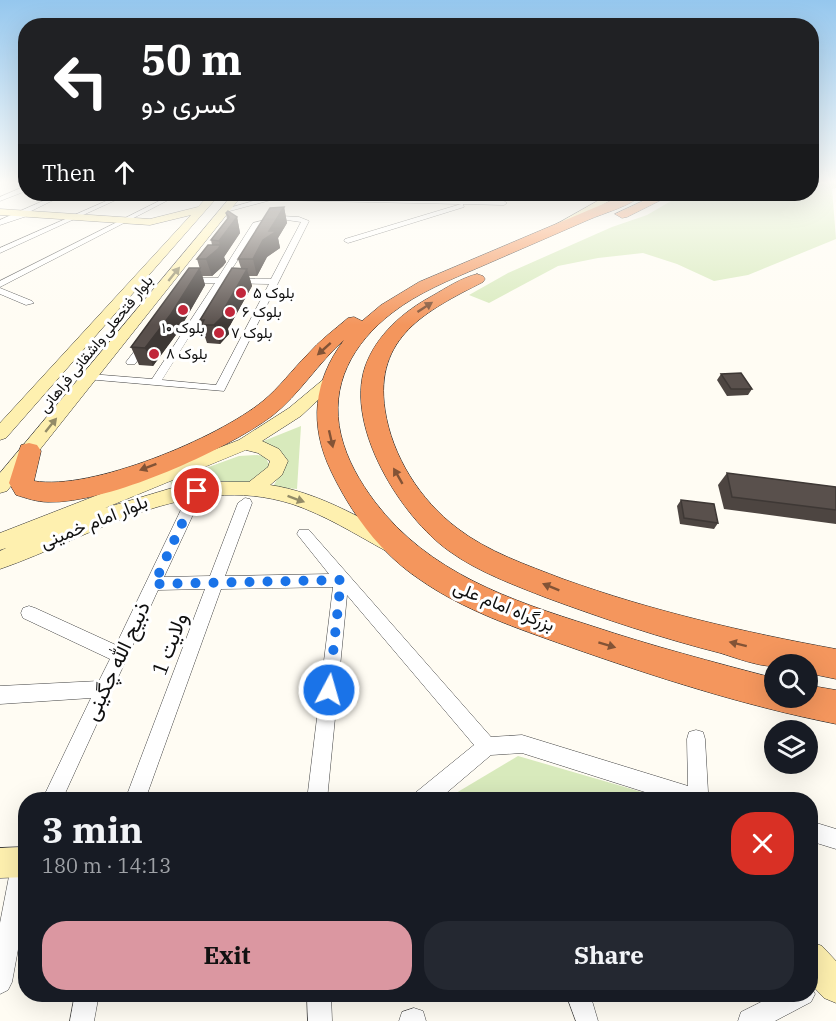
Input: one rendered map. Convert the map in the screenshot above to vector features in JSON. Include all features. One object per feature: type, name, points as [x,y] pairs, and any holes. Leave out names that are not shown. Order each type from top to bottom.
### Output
[{"type":"highway","name":"بزرگراه امام علی","points":[[562,230],[540,240],[416,313],[392,334],[378,354],[371,377],[372,407],[383,443],[408,493],[436,526],[453,540],[471,552],[525,576],[640,619],[771,652],[836,664]]},
{"type":"highway","name":"بزرگراه امام علی","points":[[569,230],[425,285],[401,297],[358,333],[330,381],[326,404],[330,441],[342,470],[364,508],[395,546],[440,580],[497,608],[599,643],[764,691]]},
{"type":"highway","points":[[29,451],[21,483],[25,489],[44,494],[64,494],[107,483],[183,453],[235,429],[264,411],[289,390],[316,357],[354,322],[389,298],[425,285]]},
{"type":"highway","points":[[818,704],[836,707]]},
{"type":"main road","points":[[164,230],[177,237]]},
{"type":"main road","name":"بلوار فتحعلی واشقانی فراهانی","points":[[0,434],[184,230]]},
{"type":"main road","name":"بلوار فتحعلی واشقانی فراهانی","points":[[0,486],[210,230]]},
{"type":"main road","points":[[540,240],[557,230]]},
{"type":"main road","name":"بلوار امام خمینی","points":[[0,542],[245,444],[295,412],[330,381]]},
{"type":"main road","points":[[245,444],[266,449],[275,454],[279,460],[276,470],[249,496]]},
{"type":"main road","name":"بلوار امام خمینی","points":[[0,560],[148,500],[197,491],[249,496],[280,494],[313,505],[395,546]]},
{"type":"street","points":[[0,251],[46,230]]},
{"type":"street","points":[[0,284],[107,230]]},
{"type":"street","points":[[155,383],[253,230]]},
{"type":"street","points":[[90,377],[220,389],[301,230]]},
{"type":"street","points":[[348,241],[384,230]]},
{"type":"street","points":[[185,289],[194,276],[220,281],[274,282]]},
{"type":"street","points":[[0,291],[29,303]]},
{"type":"street","points":[[131,362],[151,335]]},
{"type":"street","name":"ذبیح الله چگینی","points":[[56,792],[197,491]]},
{"type":"street","name":"ولایت 1","points":[[138,792],[249,496]]},
{"type":"street","points":[[303,534],[487,746]]},
{"type":"street","points":[[154,584],[341,580]]},
{"type":"street","points":[[319,792],[341,580]]},
{"type":"street","points":[[28,612],[119,655]]},
{"type":"street","points":[[0,695],[103,689]]},
{"type":"street","points":[[696,739],[700,792]]},
{"type":"street","points":[[432,792],[487,746],[522,744],[678,792]]},
{"type":"street","points":[[818,833],[836,838]]},
{"type":"street","points":[[0,982],[18,861]]},
{"type":"street","points":[[82,1021],[86,1002]]},
{"type":"street","points":[[319,1002],[320,1021]]},
{"type":"street","points":[[581,1002],[587,1019]]},
{"type":"street","points":[[750,1021],[783,1002]]},
{"type":"green space","points":[[606,230],[835,230],[836,239],[748,275],[714,281],[677,264],[643,253],[598,258],[558,266],[489,303],[469,295],[508,273]]},
{"type":"green space","points":[[301,426],[297,489],[273,487],[284,459],[278,450],[261,442]]},
{"type":"green space","points":[[239,456],[265,456],[270,466],[249,483],[214,481],[172,486],[170,481]]},
{"type":"green space","points":[[518,756],[642,792],[458,792]]},
{"type":"building","points":[[219,230],[228,230],[219,241],[211,240]]},
{"type":"building","points":[[256,230],[277,231],[263,240],[253,259],[238,259]]},
{"type":"building","points":[[208,245],[221,245],[206,259],[197,259]]},
{"type":"building","points":[[189,268],[200,268],[171,314],[145,348],[131,347]]},
{"type":"building","points":[[232,268],[247,269],[223,311],[223,316],[214,325],[201,325],[204,320],[200,320]]},
{"type":"building","points":[[741,373],[752,389],[731,389],[721,374]]},
{"type":"building","points":[[727,473],[836,487],[836,510],[732,497]]},
{"type":"building","points":[[681,500],[714,504],[718,523],[684,518]]},
{"type":"place","name":"بلوک ۵","points":[[241,293]]},
{"type":"place","name":"بلوک ۱۰","points":[[183,310]]},
{"type":"place","name":"بلوک ۶","points":[[230,312]]},
{"type":"place","name":"بلوک ۷","points":[[219,333]]},
{"type":"place","name":"بلوک ۸","points":[[154,354]]},
{"type":"route","points":[[197,491],[154,584],[341,580],[329,690]]}]
